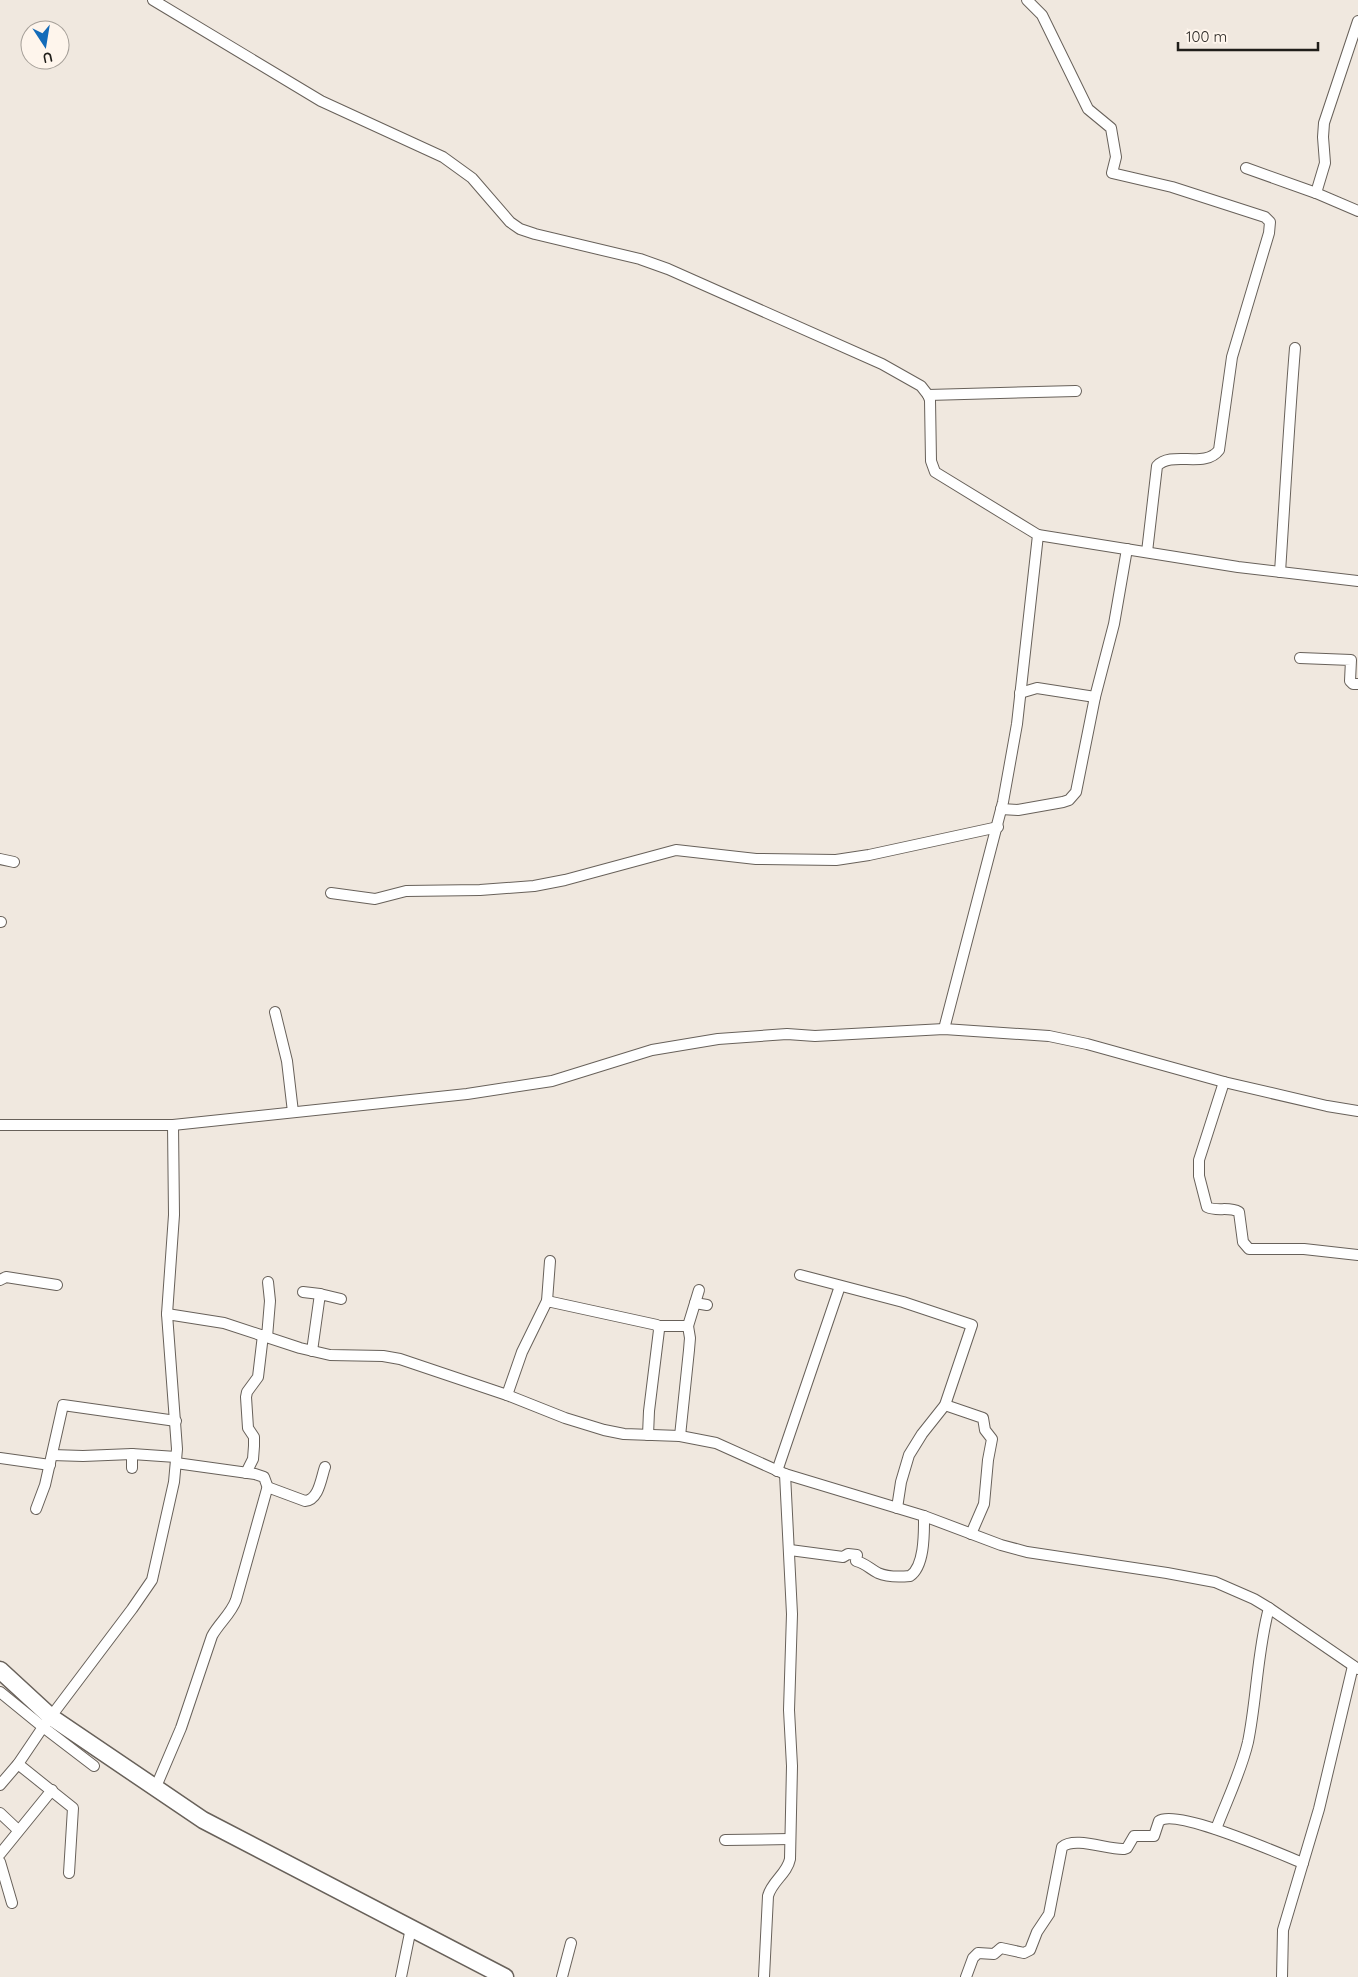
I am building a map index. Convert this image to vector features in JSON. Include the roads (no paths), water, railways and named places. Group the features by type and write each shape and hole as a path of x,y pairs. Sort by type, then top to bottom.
{"main road":[{"path":"0,1670 47,1722 202,1820 505,1977"}],"street":[{"path":"153,0 321,101 443,157 472,178 510,222 520,229 640,259 668,269 882,364 921,386 928,395 930,406 931,461 935,472 1038,535 1280,572 1358,581"},
{"path":"1027,0 1042,15 1088,109 1111,128 1116,157 1112,173 1172,187 1265,218 1270,222 1269,233 1232,357 1219,450 1207,458 1166,461 1159,464 1146,552"},
{"path":"1316,193 1325,163 1324,123 1356,34 1358,22"},
{"path":"1246,168 1316,193 1358,211"},
{"path":"1280,572 1295,348"},
{"path":"928,395 1076,391"},
{"path":"944,1029 1002,809 1016,732 1038,535"},
{"path":"1002,809 1018,810 1044,807 1063,802 1076,792 1095,697 1114,624 1127,549"},
{"path":"1300,658 1351,660 1350,681 1353,684 1358,684"},
{"path":"1020,693 1037,688 1095,697"},
{"path":"331,893 377,899 406,891 480,890 534,886 565,880 676,850 756,859 836,860 877,854 998,827"},
{"path":"0,858 14,862"},
{"path":"276,1012 287,1061 293,1112"},
{"path":"0,1125 173,1125 447,1096 552,1081 656,1049 718,1039 787,1034 814,1036 944,1029 1050,1036 1087,1044 1224,1082 1358,1111"},
{"path":"1224,1082 1199,1160 1199,1176 1207,1207 1212,1209 1234,1209 1239,1212 1243,1242 1249,1249 1304,1248 1358,1256"},
{"path":"0,1785 18,1764 152,1580 170,1499 176,1460 176,1421 167,1314 174,1215 173,1125"},
{"path":"507,1394 522,1352 547,1301 550,1261"},
{"path":"800,1274 902,1302 972,1325 945,1404 909,1455 901,1482 897,1508"},
{"path":"0,1280 5,1277 57,1285"},
{"path":"246,1473 253,1459 254,1437 248,1428 246,1397 247,1392 258,1377 269,1324 268,1282"},
{"path":"764,1977 768,1896 776,1880 789,1864 790,1839 792,1766 789,1710 792,1614 790,1550 781,1472 840,1286"},
{"path":"680,1436 690,1350 688,1326 699,1290"},
{"path":"303,1292 342,1299"},
{"path":"312,1351 320,1294"},
{"path":"547,1301 659,1326 688,1326"},
{"path":"695,1303 708,1305"},
{"path":"167,1314 224,1323 330,1355 383,1356 400,1359 507,1394 565,1418 604,1430 617,1433 680,1436 716,1443 781,1472 924,1516 1001,1545 1027,1552 1215,1582 1254,1599 1355,1668 1319,1809 1283,1930 1282,1977"},
{"path":"648,1434 659,1326"},
{"path":"945,1404 983,1418 984,1430 992,1439 984,1504 971,1534"},
{"path":"36,1509 51,1460 62,1407 65,1405 176,1421"},
{"path":"132,1454 132,1468"},
{"path":"0,1458 51,1460 132,1454 263,1476 268,1488 234,1606 217,1626 212,1636 181,1728 155,1789"},
{"path":"268,1488 305,1501 310,1500 315,1496 325,1467"},
{"path":"790,1550 843,1557 848,1554 856,1555 856,1561 867,1565 881,1574 902,1577 910,1576 918,1568 922,1553 924,1516"},
{"path":"1216,1829 1247,1744 1254,1709 1268,1608"},
{"path":"0,1692 47,1722 94,1766"},
{"path":"18,1764 73,1808 69,1873"},
{"path":"0,1854 3,1845 52,1790"},
{"path":"0,1813 18,1830"},
{"path":"966,1977 973,1958 978,1953 994,1954 1001,1948 1024,1953 1030,1950 1037,1932 1049,1914 1062,1847 1066,1843 1076,1842 1124,1850 1134,1836 1151,1837 1156,1835 1159,1821 1165,1818 1216,1829 1303,1863"},
{"path":"725,1840 790,1839"},
{"path":"0,1862 3,1882 12,1903"},
{"path":"401,1977 411,1928"},
{"path":"562,1977 571,1944"}]}
